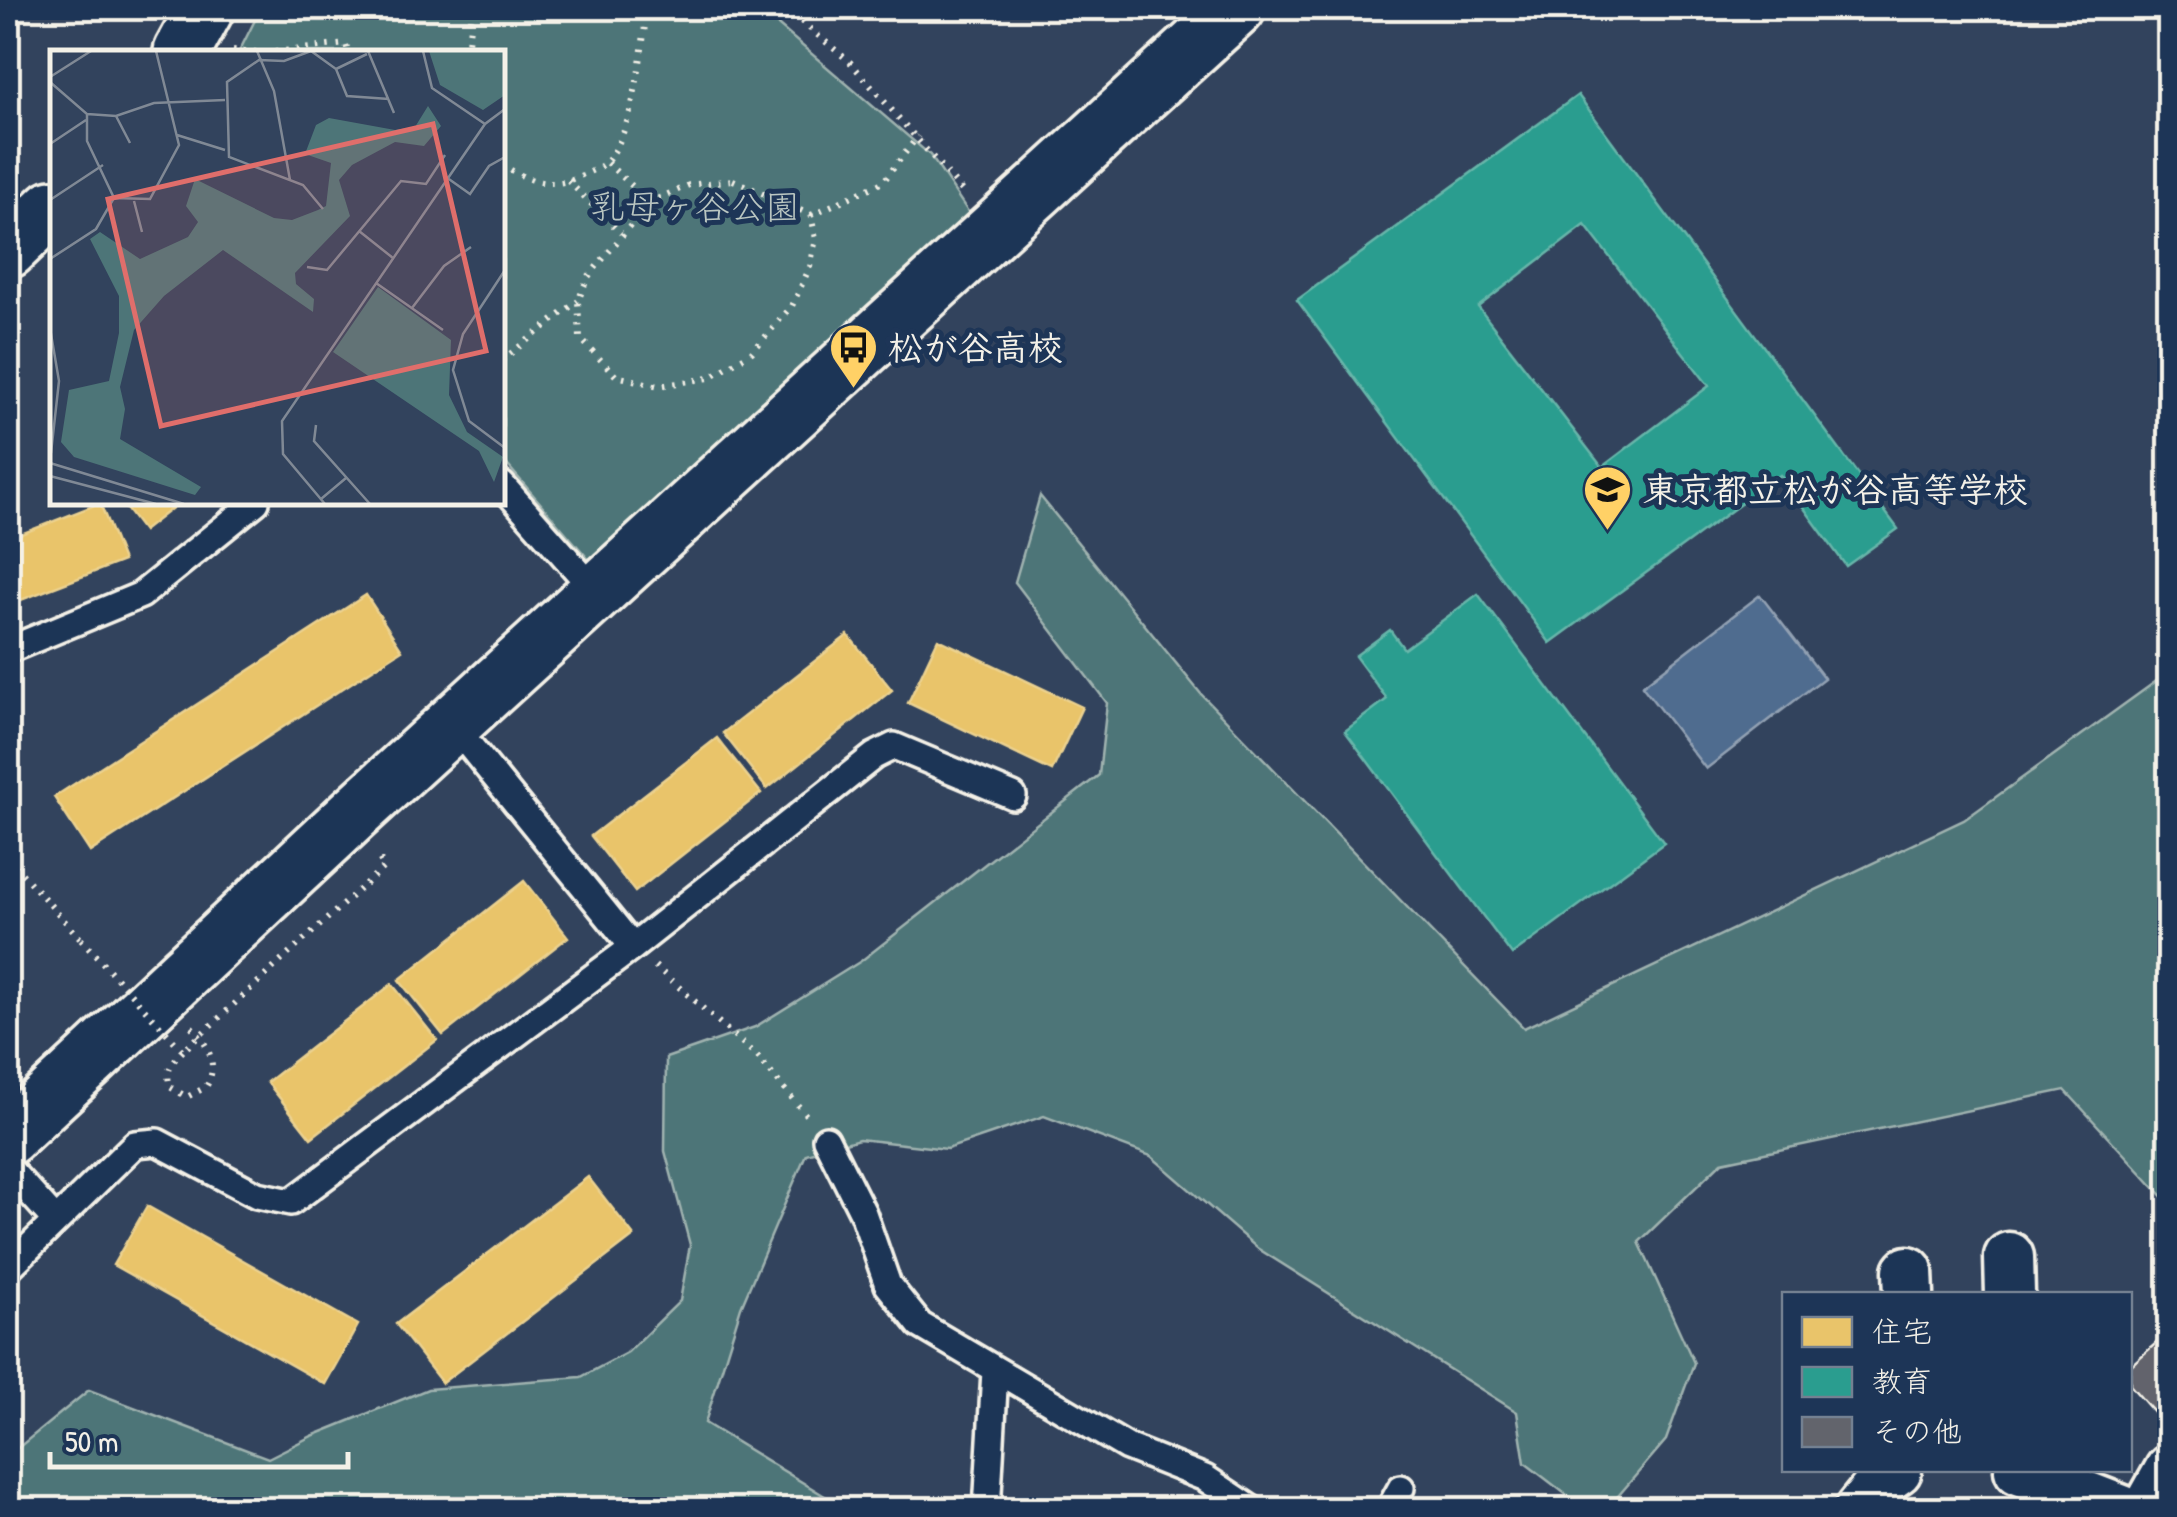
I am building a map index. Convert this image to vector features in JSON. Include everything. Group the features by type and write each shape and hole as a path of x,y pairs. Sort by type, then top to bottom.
{"street":[{"path":"8,1137 452,725 1237,8"},
{"path":"8,250 50,210"},
{"path":"2146,1510 2170,1469"},
{"path":"1860,1510 1894,1472"},
{"path":"2024,1472 2122,1510"}],"lane":[{"path":"505,488 597,592"},
{"path":"8,650 140,596 252,505"},
{"path":"452,725 633,946"},
{"path":"8,1268 136,1144 157,1142 258,1194 292,1202 633,946 874,756 894,746 1013,796"},
{"path":"826,1139 864,1213 888,1286 920,1325 1127,1448 1205,1478 1253,1510"},
{"path":"8,1168 56,1220"},
{"path":"987,1510 995,1371"}],"path":[{"path":"468,50 472,8"},
{"path":"505,166 521,178 551,183 568,181 607,163 623,133 647,8"},
{"path":"784,8 850,62 966,196"},
{"path":"205,36 250,50"},
{"path":"293,50 346,44 348,50"},
{"path":"811,214 816,240 810,267 792,306 752,352 709,378 659,386 616,376 580,338 578,301 588,276 650,202 689,185 734,180 811,214 882,182 918,136"},
{"path":"607,163 650,202"},
{"path":"568,181 621,233"},
{"path":"505,358 578,301"},
{"path":"204,1040 212,1059 211,1079 197,1094 178,1094 168,1077 171,1063 384,867 372,846"},
{"path":"8,858 184,1051"},
{"path":"633,946 757,1056 826,1139"}],"green space":[{"name":"乳母ヶ谷公園","path":"261,8 758,8 930,155 971,216 592,563 505,462 505,50 240,50"},
{"path":"1040,496 1201,694 1524,1028 1964,820 2169,672 2169,1203 2065,1090 1722,1162 1639,1242 1694,1363 1666,1440 1607,1509 1585,1509 1525,1463 1517,1412 1257,1248 1151,1156 1044,1116 947,1149 859,1139 806,1154 741,1307 705,1423 846,1509 8,1510 8,1456 89,1390 268,1458 428,1389 581,1377 628,1352 680,1301 690,1245 665,1151 666,1058 755,1027 861,961 1099,775 1107,703 1015,582"}],"water":[{"path":"1760,595 1824,678 1706,769 1642,686"}],"building: 住宅":[{"path":"101,505 123,561 8,605 8,539"},
{"path":"123,505 176,505 143,531"},
{"path":"366,595 402,650 90,852 54,797"},
{"path":"848,635 892,690 767,789 723,733"},
{"path":"938,639 1082,707 1052,771 908,703"},
{"path":"717,738 761,793 635,892 591,836"},
{"path":"524,881 568,937 443,1035 399,980"},
{"path":"392,984 437,1040 311,1138 267,1082"},
{"path":"588,1177 634,1236 442,1383 396,1324"},
{"path":"147,1206 358,1325 325,1384 113,1265"}],"building: 教育":[{"path":"1578,95 1898,529 1846,566 1780,475 1550,643 1297,300","holes":["1585,225 1709,386 1602,467 1478,307"]},
{"path":"1478,594 1664,843 1512,955 1345,731 1387,699 1355,656 1390,630 1404,649"}],"building: その他":[{"path":"2170,1331 2170,1419 2164,1424 2132,1387 2132,1364"}],"place":[{"name":"松が谷高校","path":"853,390"},
{"name":"東京都立松が谷高等学校","path":"1608,532"}]}
